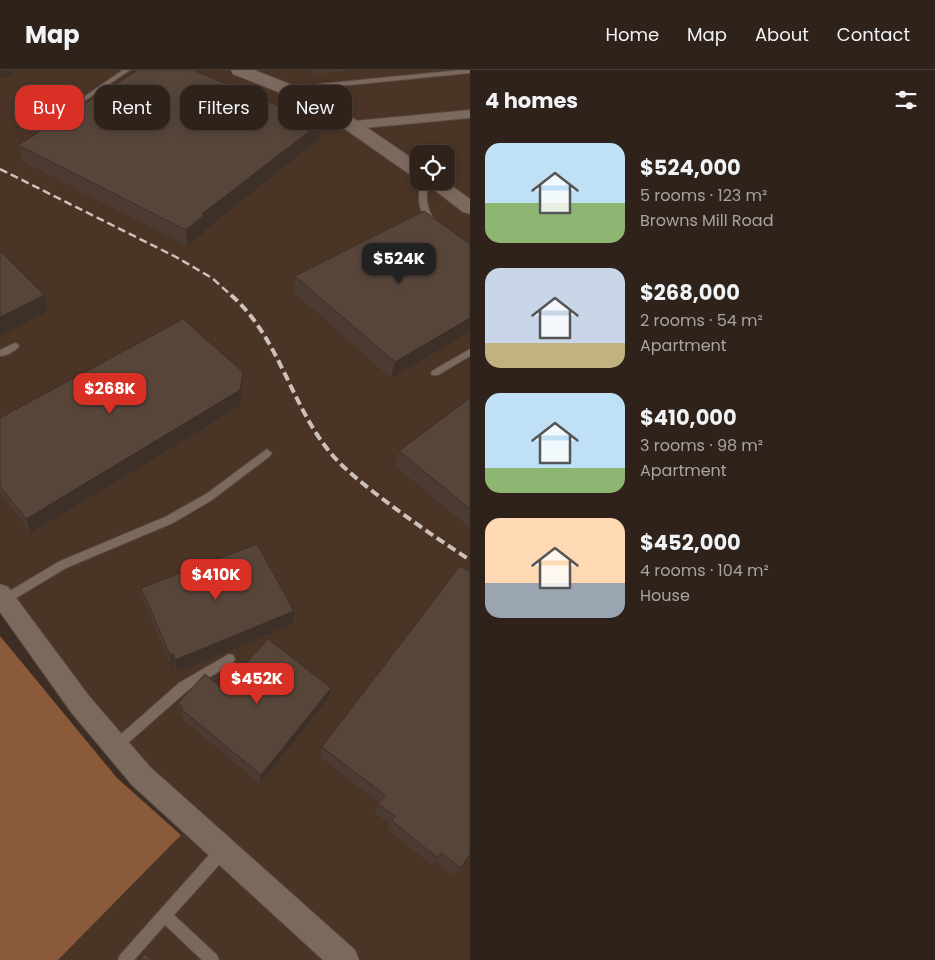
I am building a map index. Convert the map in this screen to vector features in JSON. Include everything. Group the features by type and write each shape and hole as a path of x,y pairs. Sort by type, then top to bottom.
{"street":[{"path":"239,70 278,86"},
{"path":"354,125 470,114"},
{"path":"354,125 410,165"},
{"path":"445,190 470,208"},
{"path":"2,597 80,704 141,776 345,960"}],"lane":[{"path":"84,99 127,70"},
{"path":"329,85 470,71"},
{"path":"423,190 421,197 424,209 431,221 439,226"},
{"path":"2,353 15,346"},
{"path":"435,373 470,352"},
{"path":"2,597 62,565 169,520 209,497 268,453"},
{"path":"116,746 183,687 229,659"},
{"path":"125,960 223,851"},
{"path":"165,916 212,960"}],"shaded area":[{"path":"0,70 470,70 470,960 58,960 191,825 0,580"},
{"path":"0,636 117,778 181,835 58,960 0,960"}],"building":[{"path":"138,70 193,70 229,85 180,85 180,130 268,130 268,101 278,105 278,130 311,130 202,214 204,215 186,230 18,145 42,130 84,130 84,104 94,98 94,130 170,130 170,85 114,85"},
{"path":"424,211 470,244 470,318 395,362 295,276"},
{"path":"0,251 44,295 0,317"},
{"path":"183,319 243,372 240,390 26,519 0,486 0,418"},
{"path":"470,398 470,509 399,451"},
{"path":"257,544 294,611 175,660 173,654 170,655 141,588"},
{"path":"460,566 470,572 470,854 461,868 441,853 438,858 392,821 395,816 378,804 385,795 322,747"},
{"path":"268,639 331,688 261,775 181,709 183,707 178,703 205,674 223,689"},
{"path":"145,954 151,960 140,960"}],"railway":[{"path":"0,169 176,257 212,278 232,296"},
{"path":"232,296 261,330 304,412 329,451 354,476 383,499 470,560"}]}
